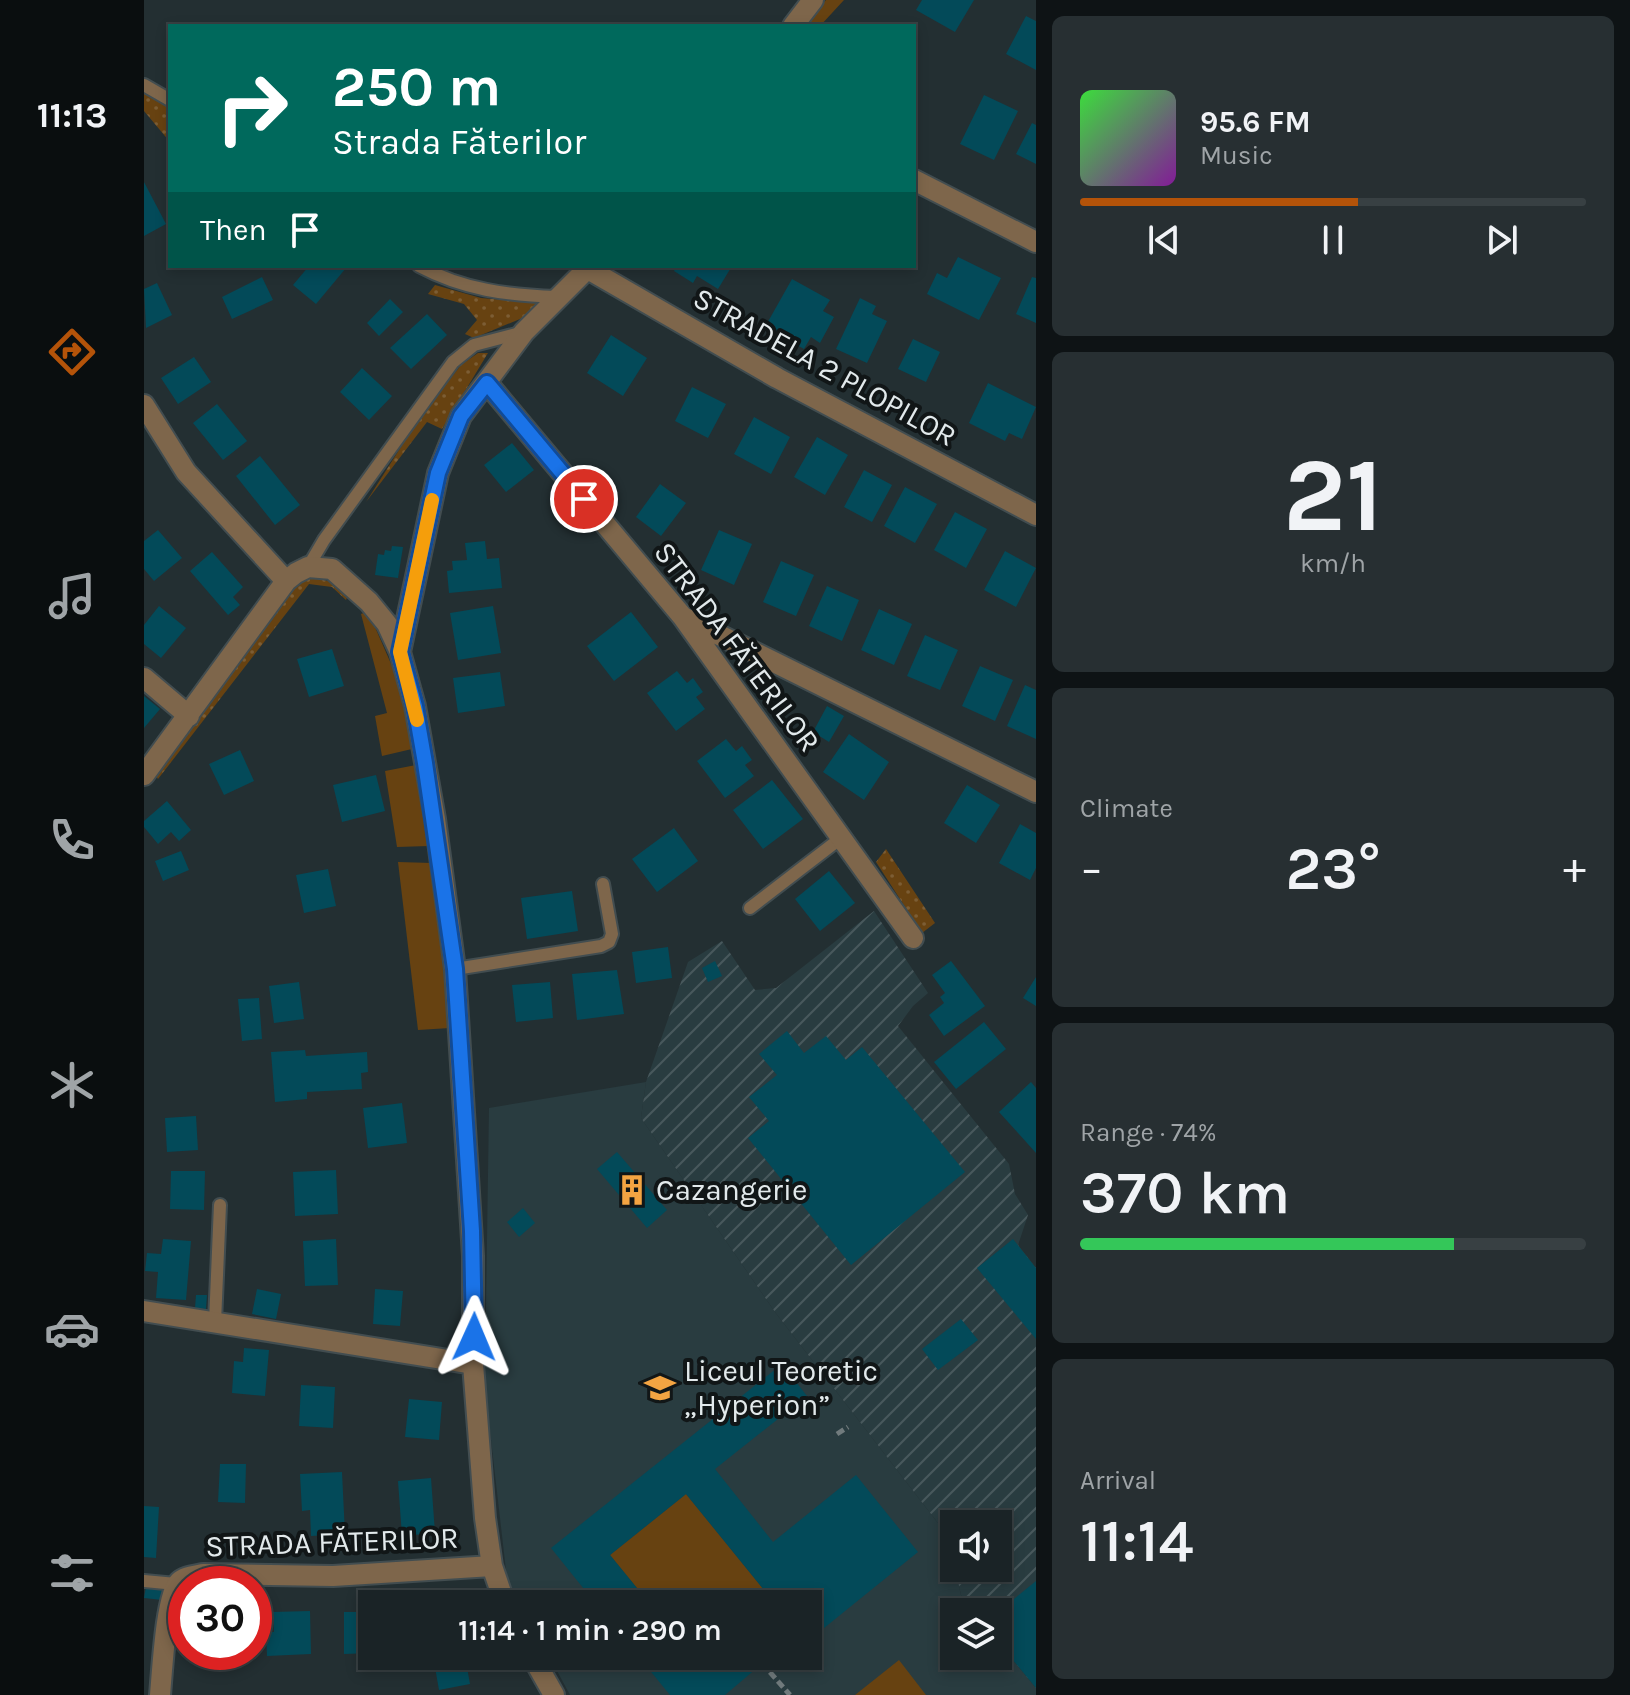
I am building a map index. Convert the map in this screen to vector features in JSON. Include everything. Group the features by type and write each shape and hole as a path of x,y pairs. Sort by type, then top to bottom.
{"street":[{"path":"795,24 813,0"},
{"path":"916,181 1036,242"},
{"path":"487,383 524,332 589,268"},
{"name":"STRADELA 2 PLOPILOR","path":"589,268 777,378 1036,515"},
{"name":"STRADA FĂTERILOR","path":"400,652 442,461 461,416 487,383 682,616 913,938"},
{"path":"144,405 186,472 297,574 144,775"},
{"name":"STRADA FĂTERILOR","path":"297,574 332,569 369,602 387,624 400,652 415,706 455,969 473,1241 473,1364 485,1518 492,1566 500,1590"},
{"path":"682,616 1036,792"},
{"path":"144,678 189,716"},
{"path":"144,1311 473,1364"},
{"name":"STRADA FĂTERILOR","path":"272,1575 333,1576 492,1566"},
{"name":"STRADA FĂTERILOR","path":"160,1695 168,1624"},
{"path":"540,1670 554,1695"}],"lane":[{"path":"144,85 168,99"},
{"path":"424,268 469,288 506,295 557,297"},
{"path":"297,574 453,362 474,345 524,332"},
{"path":"750,908 841,838"},
{"path":"455,969 601,946 609,942 612,934 603,884"},
{"path":"215,1322 220,1205"},
{"name":"STRADA FĂTERILOR","path":"144,1581 168,1583"}],"path":[{"path":"837,1434 848,1427"},
{"path":"768,1670 790,1695"}],"shaded area":[{"path":"826,0 844,0 822,24 805,24"},
{"path":"144,91 168,107 168,140 144,111"},
{"path":"435,285 481,298 540,303 532,314 474,338 465,334 477,320 464,304 428,294"},
{"path":"478,353 488,353 442,429 427,422 366,502 420,417 461,365"},
{"path":"311,577 350,590 346,600 332,587 309,584 158,779 155,774 299,582"},
{"path":"368,611 399,682 412,749 382,756 375,716 387,713 361,614"},
{"path":"416,765 429,846 397,847 385,771"},
{"path":"886,849 935,923 922,933 876,862"},
{"path":"398,862 432,863 450,1028 418,1030"},
{"path":"874,911 928,993 898,1026 1009,1164 1015,1194 1028,1215 1018,1245 1036,1268 1036,1688 1012,1659 1012,1598 963,1598 958,1582 1012,1582 1012,1510 940,1510 940,1526 775,1312 641,1118 646,1082 688,962 722,941 755,990 776,988"},
{"name":"Liceul Teoretic „Hyperion”","path":"646,1082 641,1118 775,1312 940,1526 940,1582 958,1582 963,1598 940,1598 940,1670 1012,1670 1012,1659 1036,1688 1036,1695 570,1695 557,1670 822,1670 822,1590 513,1590 507,1579 485,1372 489,1108"},
{"path":"686,1494 764,1590 639,1590 610,1555"},
{"path":"899,1660 926,1695 855,1695"}],"building":[{"path":"922,0 974,0 955,32 916,10"},
{"path":"1026,16 1036,21 1036,70 1006,54"},
{"path":"984,95 1018,111 994,160 960,144"},
{"path":"1032,123 1036,125 1036,164 1016,154"},
{"path":"144,182 166,224 144,236"},
{"path":"958,257 1001,278 979,320 927,294 937,273 947,278"},
{"path":"307,268 346,268 316,304 293,285"},
{"path":"676,268 731,268 718,289 697,276 693,283 674,271"},
{"path":"262,277 273,300 232,319 222,297"},
{"path":"1032,277 1036,278 1036,323 1016,314"},
{"path":"792,279 830,300 823,311 834,317 820,343 811,337 804,349 765,327"},
{"path":"157,283 172,315 146,328 144,289"},
{"path":"860,298 876,306 872,314 887,321 867,363 836,349"},
{"path":"390,299 403,312 379,336 367,323"},
{"path":"427,314 447,335 411,369 390,348"},
{"path":"611,335 647,358 623,396 587,373"},
{"path":"913,339 940,352 926,382 898,369"},
{"path":"194,357 211,382 178,404 161,378"},
{"path":"362,368 392,396 369,420 340,392"},
{"path":"988,383 1036,407 1022,439 1009,433 1005,441 969,423"},
{"path":"692,387 726,404 708,438 675,421"},
{"path":"217,404 247,441 223,460 193,423"},
{"path":"754,417 790,437 771,474 734,454"},
{"path":"817,437 848,455 825,495 794,477"},
{"path":"512,443 534,470 506,492 484,465"},
{"path":"260,456 300,505 275,525 236,476"},
{"path":"864,470 892,485 872,522 844,507"},
{"path":"660,484 686,503 661,536 636,517"},
{"path":"905,487 937,504 915,543 884,526"},
{"path":"955,512 987,529 966,568 934,550"},
{"path":"158,530 182,558 154,581 144,569 144,541"},
{"path":"719,530 752,544 734,585 701,570"},
{"path":"485,541 487,559 499,558 502,588 449,593 447,571 453,570 452,561 467,560 465,543"},
{"path":"392,546 403,547 398,578 375,575 378,554 391,551"},
{"path":"1005,551 1036,568 1016,607 984,590"},
{"path":"212,552 243,587 233,597 240,605 228,615 190,571"},
{"path":"781,561 814,575 796,616 763,602"},
{"path":"827,586 859,600 842,641 809,626"},
{"path":"159,606 186,628 161,658 144,644 144,625"},
{"path":"493,606 501,653 458,660 450,613"},
{"path":"879,609 912,624 894,665 861,650"},
{"path":"631,612 658,647 614,681 587,646"},
{"path":"925,635 958,650 940,690 907,676"},
{"path":"332,649 344,686 309,697 297,659"},
{"path":"980,666 1013,680 995,721 962,706"},
{"path":"677,671 687,683 693,678 703,692 696,697 705,709 676,731 647,693"},
{"path":"500,672 505,706 458,713 453,678"},
{"path":"1025,685 1036,690 1036,739 1007,726"},
{"path":"144,696 160,709 144,728"},
{"path":"827,706 844,716 829,742 813,732"},
{"path":"849,734 889,762 864,800 823,772"},
{"path":"726,739 736,751 742,746 752,760 745,765 754,776 725,798 697,761"},
{"path":"240,750 254,781 224,795 209,764"},
{"path":"376,775 385,811 342,822 333,785"},
{"path":"772,780 803,819 763,849 733,810"},
{"path":"967,785 1000,805 976,843 944,823"},
{"path":"167,801 191,830 179,841 171,832 158,844 144,827 144,821"},
{"path":"1020,824 1036,833 1036,868 1030,880 999,863"},
{"path":"674,828 698,861 657,892 632,859"},
{"path":"181,851 189,870 163,881 155,861"},
{"path":"328,869 336,906 304,913 296,875"},
{"path":"829,871 855,903 820,931 795,899"},
{"path":"572,891 578,931 527,939 521,898"},
{"path":"668,947 672,978 636,983 632,952"},
{"path":"715,961 722,976 708,982 702,968"},
{"path":"951,961 985,1006 944,1036 929,1015 944,1003 940,997 945,993 932,975"},
{"path":"617,970 624,1014 577,1020 572,974"},
{"path":"1036,977 1036,1006 1023,998"},
{"path":"299,982 304,1019 274,1023 269,986"},
{"path":"550,982 553,1018 516,1022 512,985"},
{"path":"259,998 262,1039 242,1041 238,999"},
{"path":"984,1022 1006,1049 956,1089 934,1062"},
{"path":"787,1031 804,1053 826,1036 846,1060 862,1047 965,1172 851,1265 748,1138 769,1121 749,1097 777,1075 759,1054"},
{"path":"305,1050 306,1056 367,1052 368,1072 361,1073 362,1089 307,1092 307,1099 275,1102 271,1052"},
{"path":"1031,1082 1036,1088 1036,1153 999,1112"},
{"path":"402,1103 407,1143 368,1148 363,1108"},
{"path":"196,1116 198,1150 167,1152 165,1118"},
{"name":"Cazangerie","path":"617,1152 667,1210 647,1228 597,1169"},
{"path":"336,1170 338,1214 295,1216 293,1172"},
{"path":"171,1171 205,1171 204,1210 170,1209"},
{"path":"523,1208 535,1223 519,1237 507,1222"},
{"path":"163,1239 191,1241 186,1300 156,1298 158,1272 145,1271 147,1253 161,1254"},
{"path":"336,1239 338,1285 305,1286 303,1241"},
{"path":"1013,1239 1036,1268 1036,1339 977,1268"},
{"path":"257,1289 281,1294 276,1319 252,1314"},
{"path":"375,1289 403,1291 400,1326 373,1324"},
{"path":"196,1295 207,1295 206,1309 195,1308"},
{"path":"961,1319 978,1340 938,1370 922,1349"},
{"path":"244,1348 269,1350 265,1396 232,1393 234,1361 243,1362"},
{"path":"782,1364 807,1396 715,1469 773,1542 856,1475 918,1552 822,1630 822,1590 764,1590 686,1494 610,1555 639,1590 585,1590 551,1548"},
{"path":"301,1385 335,1387 333,1428 299,1426"},
{"path":"409,1399 442,1402 439,1440 405,1437"},
{"path":"220,1464 246,1464 245,1503 218,1502"},
{"path":"342,1472 345,1534 311,1536 310,1510 302,1511 300,1474"},
{"path":"431,1478 435,1533 402,1536 398,1481"},
{"path":"144,1506 159,1507 156,1558 144,1557"},
{"path":"1036,1581 1036,1688 1012,1659 1012,1601"},
{"path":"146,1587 164,1589 162,1600 144,1598"},
{"path":"310,1611 311,1654 272,1656 273,1612"},
{"path":"344,1612 358,1612 358,1654 344,1654"},
{"path":"435,1670 468,1670 470,1684 439,1690"},
{"path":"649,1670 754,1670 725,1695 670,1695"}],"slow traffic":[{"path":"417,720 400,652 432,500"}],"place":[{"name":"Cazangerie","path":"632,1190"},
{"name":"Liceul Teoretic „Hyperion”","path":"660,1388"}],"route":[{"path":"474,1337 472,1231 455,969 435,819 415,706 400,652 438,473 461,416 487,383 584,499"}]}
